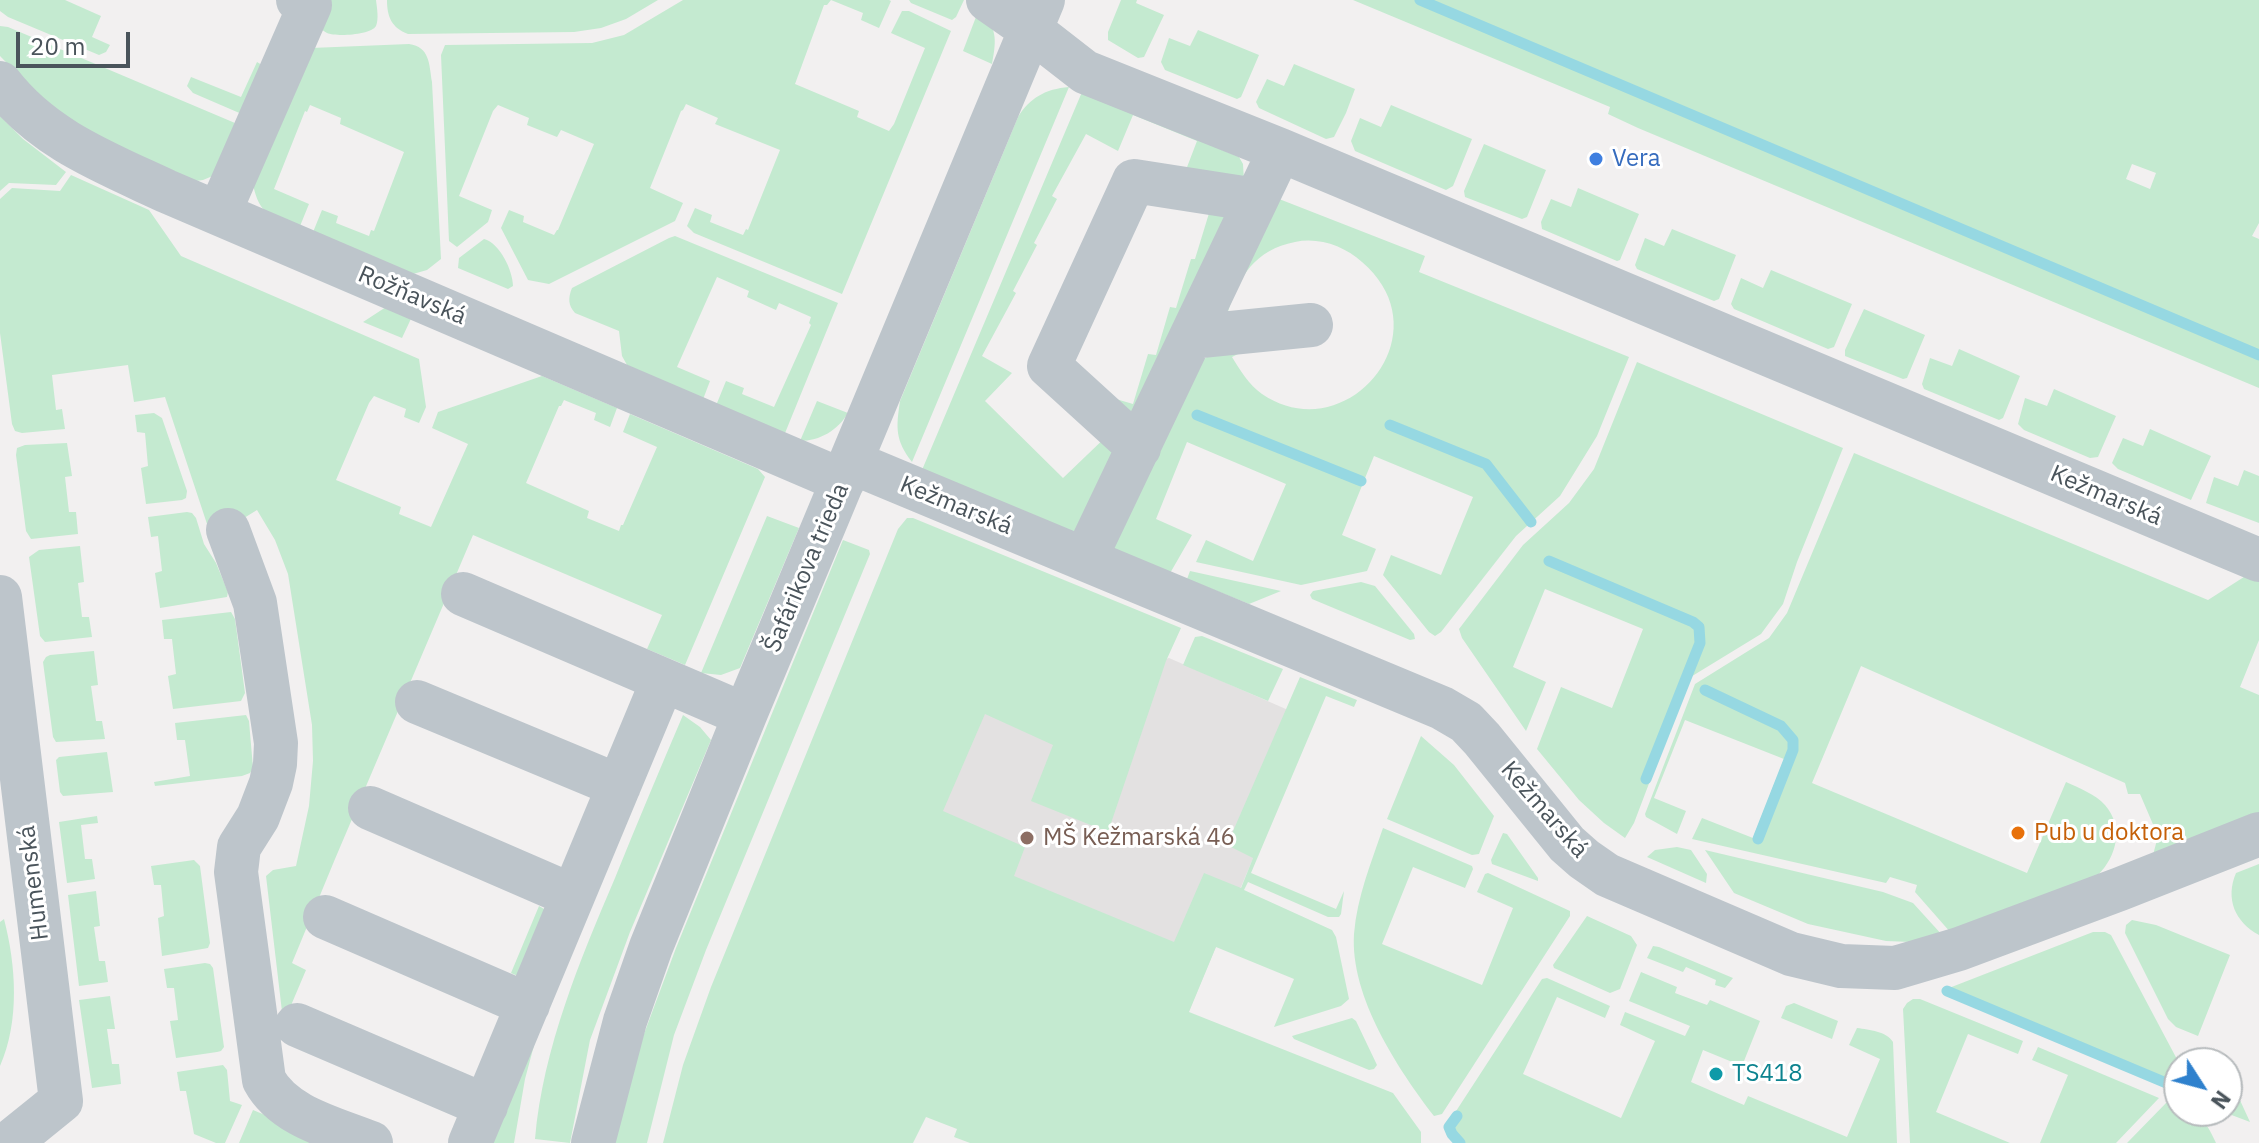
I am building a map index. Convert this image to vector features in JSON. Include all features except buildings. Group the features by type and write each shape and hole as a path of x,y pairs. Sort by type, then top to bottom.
{"street":[{"path":"219,213 310,5 298,0"},
{"path":"988,0 1037,15"},
{"name":"Kežmarská","path":"1037,15 1085,72 1280,150 2259,560"},
{"name":"Šafárikova trieda","path":"593,1143 625,1021 651,947 1037,15"},
{"name":"Rožňavská","path":"0,83 40,122 82,153 219,213 847,472"},
{"path":"1085,559 1280,150"},
{"path":"1139,448 1049,366 1134,181 1256,200"},
{"path":"1191,337 1311,325"},
{"name":"Kežmarská","path":"847,472 1085,559 1442,708 1466,722 1482,739 1567,844 1584,859 1607,875 1791,954 1841,966 1895,968 1959,949 2259,834"},
{"path":"228,530 255,603 276,743 271,783 258,817 239,847 236,872 264,1080 287,1107 371,1143"},
{"path":"463,594 745,715"},
{"name":"Humenská","path":"0,597 61,1101 9,1143"},
{"path":"297,1025 478,1124 663,680"},
{"path":"417,702 619,786"},
{"path":"370,808 573,896"},
{"path":"325,917 528,1005"}],"shaded area":[{"path":"1169,658 1311,720 1140,1128 821,762"}],"green space":[{"path":"0,0 65,0 101,16 92,37 110,45 106,52 99,55 8,17 0,11"},
{"path":"323,0 376,0 376,26 353,34 327,33 316,25"},
{"path":"387,0 658,0 626,19 601,28 574,32 408,34 398,29 392,21"},
{"path":"683,0 831,0 824,5 795,84 859,111 857,117 889,131 925,48 891,33 902,11 909,11 951,31 842,294 694,233 687,226 695,208 712,215 710,222 743,235 748,230 780,150 715,124 718,118 686,104 650,188 683,203 675,221 549,284 528,280 501,228 509,210 524,216 523,222 554,235 594,144 561,130 557,137 527,125 529,118 498,105 459,196 492,210 488,222 457,247 449,241 441,55 445,45 592,43 624,35"},
{"path":"831,0 891,1 879,28 861,20 863,13"},
{"path":"909,0 964,0 952,20"},
{"path":"1121,0 1137,0 1136,3 1164,15 1144,57 1138,58 1108,40 1108,32"},
{"path":"1353,0 2259,0 2259,223 2252,236 2259,239 2259,388 1638,128 1608,114 1610,107","holes":["2132,164 2156,173 2150,189 2126,179"]},
{"path":"979,9 994,34 992,64 963,51"},
{"path":"0,26 235,123 215,175 182,183 64,122 0,56"},
{"path":"1198,30 1259,55 1241,97 1237,99 1165,70 1161,62 1169,38 1190,46"},
{"path":"409,44 425,53 432,82 441,259 427,270 413,274 311,237 322,210 338,216 336,223 369,236 371,230 374,231 404,152 340,124 341,118 310,105 274,189 309,204 298,231 266,212 257,199 252,178 311,48"},
{"path":"257,62 262,65 244,115 193,93 187,86 191,77 241,97"},
{"path":"1294,64 1355,89 1334,137 1326,139 1259,108 1256,102 1267,79 1284,86"},
{"path":"1069,87 912,462 902,447 898,433 900,401 1018,117 1039,96"},
{"path":"1082,92 1239,157 1243,164 1244,181 1184,175 1197,141 1133,115 1118,151 1086,134 1052,196 1057,199 1013,291 1016,293 982,356 1012,373 985,401 1063,478 1111,432 1120,443 1074,532 922,470"},
{"path":"1391,105 1472,139 1453,186 1446,190 1355,151 1351,141 1360,118 1381,127"},
{"path":"0,116 23,139 66,172 56,185 9,183 0,191"},
{"path":"1484,144 1546,170 1527,217 1522,219 1465,197 1464,191"},
{"path":"71,175 149,210 181,256 419,359 426,407 419,423 404,417 406,409 374,396 336,480 401,507 399,514 431,527 468,444 432,428 438,412 542,376 617,408 610,427 594,420 596,413 564,400 526,483 589,511 587,518 619,531 657,447 623,432 630,414 758,469 765,477 685,665 647,649 662,615 473,535 292,963 306,970 292,1003 287,1032 266,876 273,870 296,866 309,806 313,761 312,725 288,574 275,540 257,510 236,523 209,530 165,397 134,402 128,365 52,375 56,410 62,409 65,429 22,433 15,431 12,424 0,333 0,199 12,188 60,191"},
{"path":"1578,188 1639,214 1620,260 1542,229 1541,222 1551,199 1571,207"},
{"path":"1274,197 1425,256 1419,272 1629,357 1597,436 1560,496 1516,536 1435,636 1383,575 1391,555 1441,575 1473,497 1374,456 1342,535 1376,549 1367,571 1301,585 1196,562 1206,540 1253,561 1286,484 1187,442 1156,519 1192,535 1169,575 1115,550 1110,542 1192,369 1209,356 1233,345 1262,342 1232,357 1253,386 1262,394 1294,408 1325,408 1353,396 1375,376 1389,350 1394,321 1385,291 1355,256 1322,242 1295,242 1259,258 1243,276 1228,312 1260,319 1242,323 1225,318 1223,304"},
{"path":"1210,210 1227,213 1129,423 1099,394 1133,404 1148,354 1156,355 1170,307 1176,308"},
{"path":"1672,229 1736,255 1719,299 1714,301 1637,269 1635,265 1645,238 1664,246"},
{"path":"675,236 838,303 783,438 715,408 726,381 744,388 742,394 774,407 811,325 811,317 779,303 776,310 747,297 749,291 717,277 677,367 710,381 702,402 627,365 622,356 619,331 575,313 571,307 569,298 572,288"},
{"path":"484,239 495,246 508,266 513,286 508,289 458,268 459,258"},
{"path":"1771,270 1852,304 1834,347 1828,349 1734,309 1731,304 1741,278 1763,288"},
{"path":"386,307 416,308 402,338 363,322"},
{"path":"1864,309 1925,335 1907,378 1845,356"},
{"path":"1959,349 2020,376 2003,418 1999,420 1924,389 1922,384 1930,358 1952,366"},
{"path":"1637,362 1843,448 1783,604 1761,634 1689,678 1634,823 1625,838 1579,800 1537,749 1561,687 1612,708 1643,629 1545,589 1513,667 1546,682 1526,731 1462,638 1459,629 1523,545 1569,503 1594,469"},
{"path":"2054,389 2116,416 2098,457 2090,458 2024,430 2018,424 2025,398 2047,406"},
{"path":"817,401 848,413 828,433 800,441"},
{"path":"154,413 162,418 187,491 186,498 182,500 146,504 141,468 148,466 145,433 137,432 135,415"},
{"path":"2150,429 2211,456 2191,500 2118,469 2112,463 2123,438 2143,446"},
{"path":"67,443 72,476 65,477 69,512 76,512 78,534 31,539 26,531 17,448"},
{"path":"1854,453 2208,600 2247,575 2259,579 2259,640 2240,687 2259,695 2259,814 2153,855 2158,836 2140,794 2128,794 2125,783 1861,666 1812,783 2027,873 2066,782 2097,798 2111,814 2116,841 2105,867 2098,875 1951,933 1915,892 1917,885 1890,877 1886,883 1692,839 1702,818 1753,838 1784,759 1685,720 1654,798 1686,811 1677,834 1646,817 1695,684 1769,638 1787,613"},
{"path":"2244,470 2259,476 2259,523 2206,503 2214,477 2238,486"},
{"path":"187,512 196,518 204,544 228,592 227,597 160,608 155,573 162,571 158,536 151,537 148,517"},
{"path":"767,516 799,528 740,668 721,675 701,673"},
{"name":"MŠ Kežmarská 46","path":"907,518 1181,628 1166,661 1108,832 1031,801 1053,745 985,714 943,811 1025,847 1014,876 1174,942 1204,873 1241,888 1253,858 1227,845 1300,677 1357,700 1354,707 1326,696 1251,873 1336,909 1344,891 1341,914 1339,917 1328,917 1248,882 1244,890 1332,930 1349,999 1341,1006 1274,1027 1294,979 1216,947 1189,1012 1393,1093 1421,1132 1421,1143 970,1143 954,1137 957,1129 926,1117 913,1143 663,1143 683,1065 711,987 898,529"},
{"path":"843,540 869,550 870,554 706,950 674,1035 647,1143 612,1143 619,1101 676,948"},
{"path":"80,546 84,582 78,583 82,617 89,617 92,637 45,642 40,636 29,557 39,550"},
{"path":"1190,571 1281,591 1249,604 1187,579"},
{"path":"1361,582 1375,586 1415,639 1410,640 1312,599 1310,595 1313,591"},
{"path":"231,612 235,619 245,693 241,701 173,709 168,676 176,674 172,639 164,639 162,620"},
{"path":"1202,636 1283,669 1268,701 1183,665 1195,637"},
{"path":"94,651 98,685 91,686 96,721 102,721 105,739 56,742 43,662 50,655"},
{"path":"246,715 253,768 250,773 155,786 154,782 190,776 185,740 177,740 175,723"},
{"path":"683,715 711,740 630,932 590,1040 570,1143 535,1139 546,1071 565,1005"},
{"path":"1421,736 1454,765 1494,816 1479,854 1472,855 1387,819"},
{"path":"107,752 113,792 63,796 56,760 59,757"},
{"path":"97,816 98,823 81,825 85,859 92,859 95,879 67,883 59,822"},
{"path":"1383,828 1473,869 1465,888 1413,867 1382,944 1482,985 1513,908 1477,892 1485,874 1570,911 1570,916 1442,1114 1434,1116 1379,1031 1368,1007 1355,958 1354,934 1358,907"},
{"path":"1503,833 1507,834 1538,881 1492,864"},
{"path":"1677,847 1691,850 1707,874 1706,883 1647,857 1655,850"},
{"path":"1705,850 1883,892 1913,903 1943,936 1911,942 1886,941 1808,924 1734,893"},
{"path":"194,860 200,866 210,943 208,948 162,956 158,918 164,916 161,885 154,885 151,866"},
{"path":"2259,864 2259,935 2238,917 2232,892 2236,873"},
{"path":"96,891 100,926 94,927 99,961 105,961 108,982 79,986 68,895"},
{"path":"539,906 549,912 520,977 511,973"},
{"path":"1587,916 1631,936 1637,945 1620,989 1610,993 1553,965"},
{"path":"4,919 14,993 11,1031 0,1066 0,922"},
{"path":"2132,920 2156,925 2230,955 2198,1036 2176,1027 2168,1019 2125,933 2126,925"},
{"path":"2093,932 2105,932 2111,935 2170,1047 2163,1047 2163,1085 1946,994 1949,988"},
{"path":"1653,946 1733,978 1725,988 1715,985 1716,980 1686,967 1683,972 1647,958"},
{"path":"205,963 213,968 224,1047 217,1052 176,1058 170,1021 178,1020 174,988 167,988 164,969"},
{"path":"1641,972 1677,987 1675,993 1707,1005 1710,1000 1760,1021 1742,1066 1703,1050 1691,1082 1744,1105 1748,1096 1847,1137 1880,1059 1849,1045 1857,1028 1886,1035 1893,1042 1897,1143 1457,1143 1449,1134 1447,1125 1542,979 1547,978 1610,1006 1605,1018 1557,997 1523,1074 1621,1118 1655,1041 1620,1025 1625,1012 1685,1036 1690,1026 1629,1001"},
{"path":"110,996 115,1029 107,1029 112,1064 119,1064 121,1084 92,1088 79,1000"},
{"path":"1913,999 1920,999 2023,1041 2018,1054 1968,1034 1936,1112 2010,1143 1910,1143 1903,1009"},
{"path":"1794,1003 1838,1021 1832,1039 1781,1018 1786,1006"},
{"path":"1352,1018 1377,1065 1374,1069 1369,1070 1292,1036"},
{"path":"536,1038 514,1143 484,1143"},
{"path":"2038,1047 2159,1098 2116,1143 2040,1143 2068,1075 2032,1060"},
{"path":"223,1065 227,1070 230,1101 242,1105 225,1143 216,1143 194,1134 186,1091 180,1091 177,1072"},
{"path":"2163,1106 2163,1127 2208,1127 2216,1143 2127,1143"},
{"path":"2243,1107 2250,1122 2243,1119"},
{"path":"253,1110 332,1143 239,1143"}],"waterway":[{"path":"1420,0 2259,355"},
{"path":"1197,415 1361,481"},
{"path":"1390,425 1486,464 1531,522"},
{"path":"1549,561 1699,627 1700,643 1646,779"},
{"path":"1705,690 1781,726 1793,740 1793,750 1758,839"},
{"path":"1947,991 2163,1082"},
{"path":"1457,1116 1449,1127 1460,1143"}],"place":[{"name":"Vera","path":"1596,159"},
{"name":"Pub u doktora","path":"2018,833"},
{"name":"MŠ Kežmarská 46","path":"1027,838"},
{"name":"TS418","path":"1716,1074"}]}
